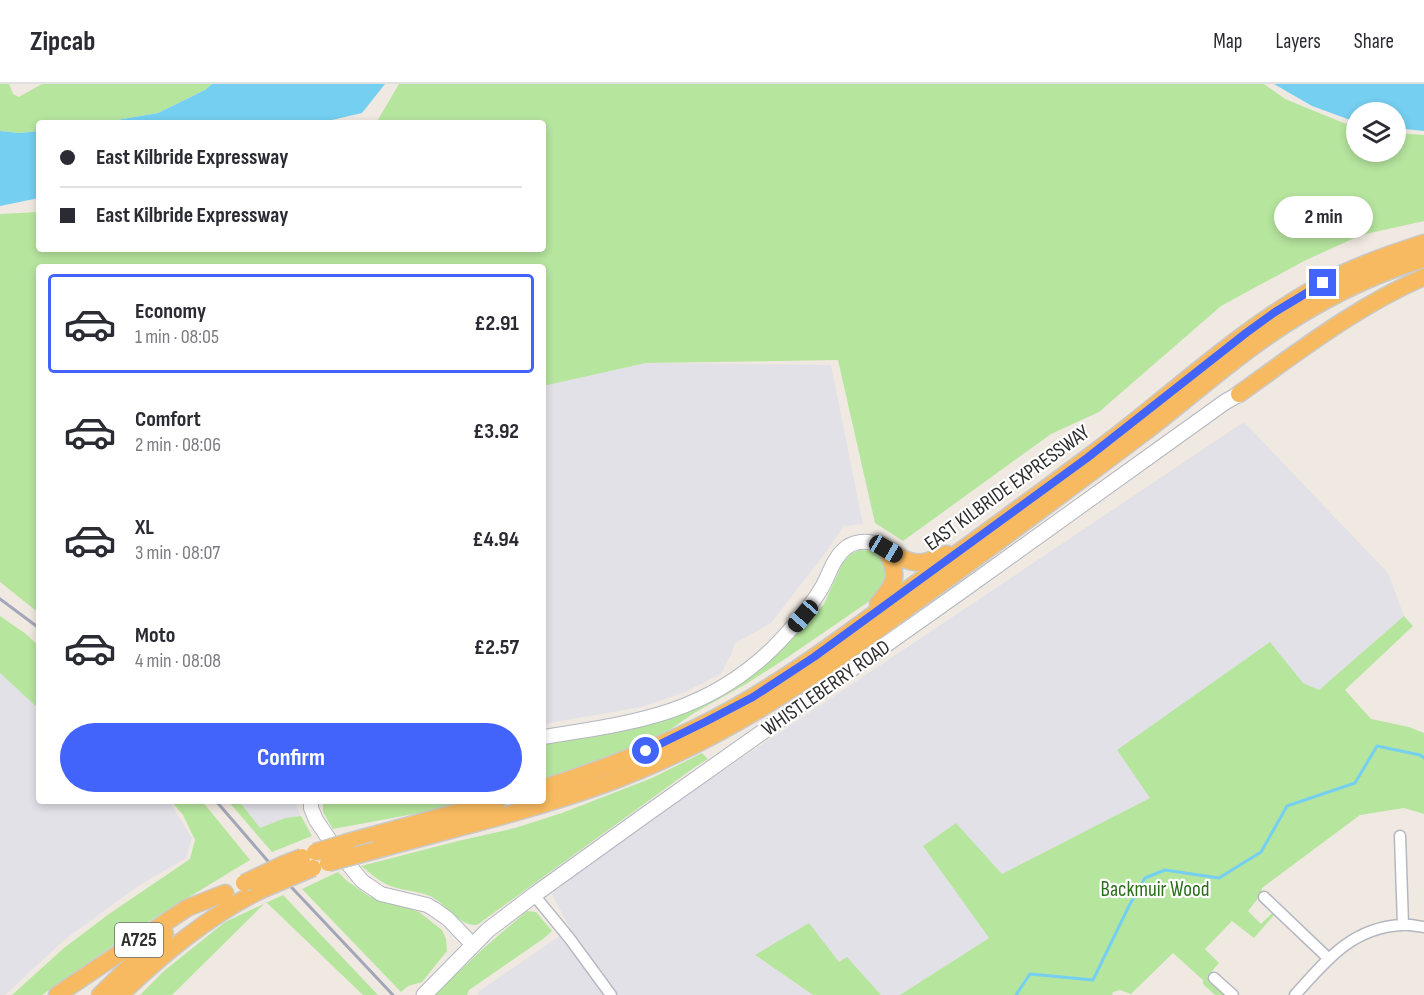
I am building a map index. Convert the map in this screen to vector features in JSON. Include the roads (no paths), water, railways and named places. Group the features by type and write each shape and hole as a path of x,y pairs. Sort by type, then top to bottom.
{"highway":[{"name":"EAST KILBRIDE EXPRESSWAY","path":"546,787 634,756 753,697 870,616 1105,444 1275,312 1348,271 1424,243"},
{"name":"EAST KILBRIDE EXPRESSWAY","path":"546,802 606,783 682,751 740,721 818,672 969,563 1144,433 1250,348 1280,327 1350,287 1387,271 1424,259"},
{"path":"1239,394 1352,315 1424,277"},
{"path":"884,547 904,559 915,562 928,561 958,552"},
{"path":"870,616 890,589 894,579 894,567 884,547"},
{"name":"EAST KILBRIDE EXPRESSWAY","path":"315,860 348,842 487,804"},
{"name":"EAST KILBRIDE EXPRESSWAY","path":"100,995 158,940 193,914 225,893 284,864 376,850 541,804"},
{"name":"A725","path":"120,995 163,955 215,916 315,860"},
{"name":"A725","path":"57,995 187,908 225,893"}],"main road":[{"name":"WHISTLEBERRY ROAD","path":"424,995 498,922 534,895 1239,394"}],"street":[{"path":"546,737 650,718 677,709 720,688 764,657 793,627 818,594 836,559 844,549 860,542 870,542 884,547"},
{"path":"311,804 316,820 362,881 381,894 434,909 448,919 473,945"},
{"path":"1400,836 1403,925"},
{"path":"534,895 611,995"},
{"path":"1264,897 1328,958"},
{"path":"1295,995 1341,946 1368,932 1386,927 1403,925 1424,927"},
{"path":"1214,978 1233,995"}],"water":[{"path":"212,84 385,84 362,113 332,120 117,120 158,113 205,90"},
{"path":"1274,84 1424,84 1424,131 1406,129 1406,102 1346,102 1346,118 1312,106"},
{"path":"0,131 19,133 36,131 36,199 0,206"}],"waterway":[{"path":"1016,995 1030,974 1093,980 1145,878 1165,870 1219,878 1261,852 1287,806 1355,783 1377,746 1420,755 1424,758"}],"railway":[{"path":"0,599 36,626"},
{"path":"219,804 279,874 393,995"}],"park label":[{"name":"Backmuir Wood","path":"1155,889"}]}
